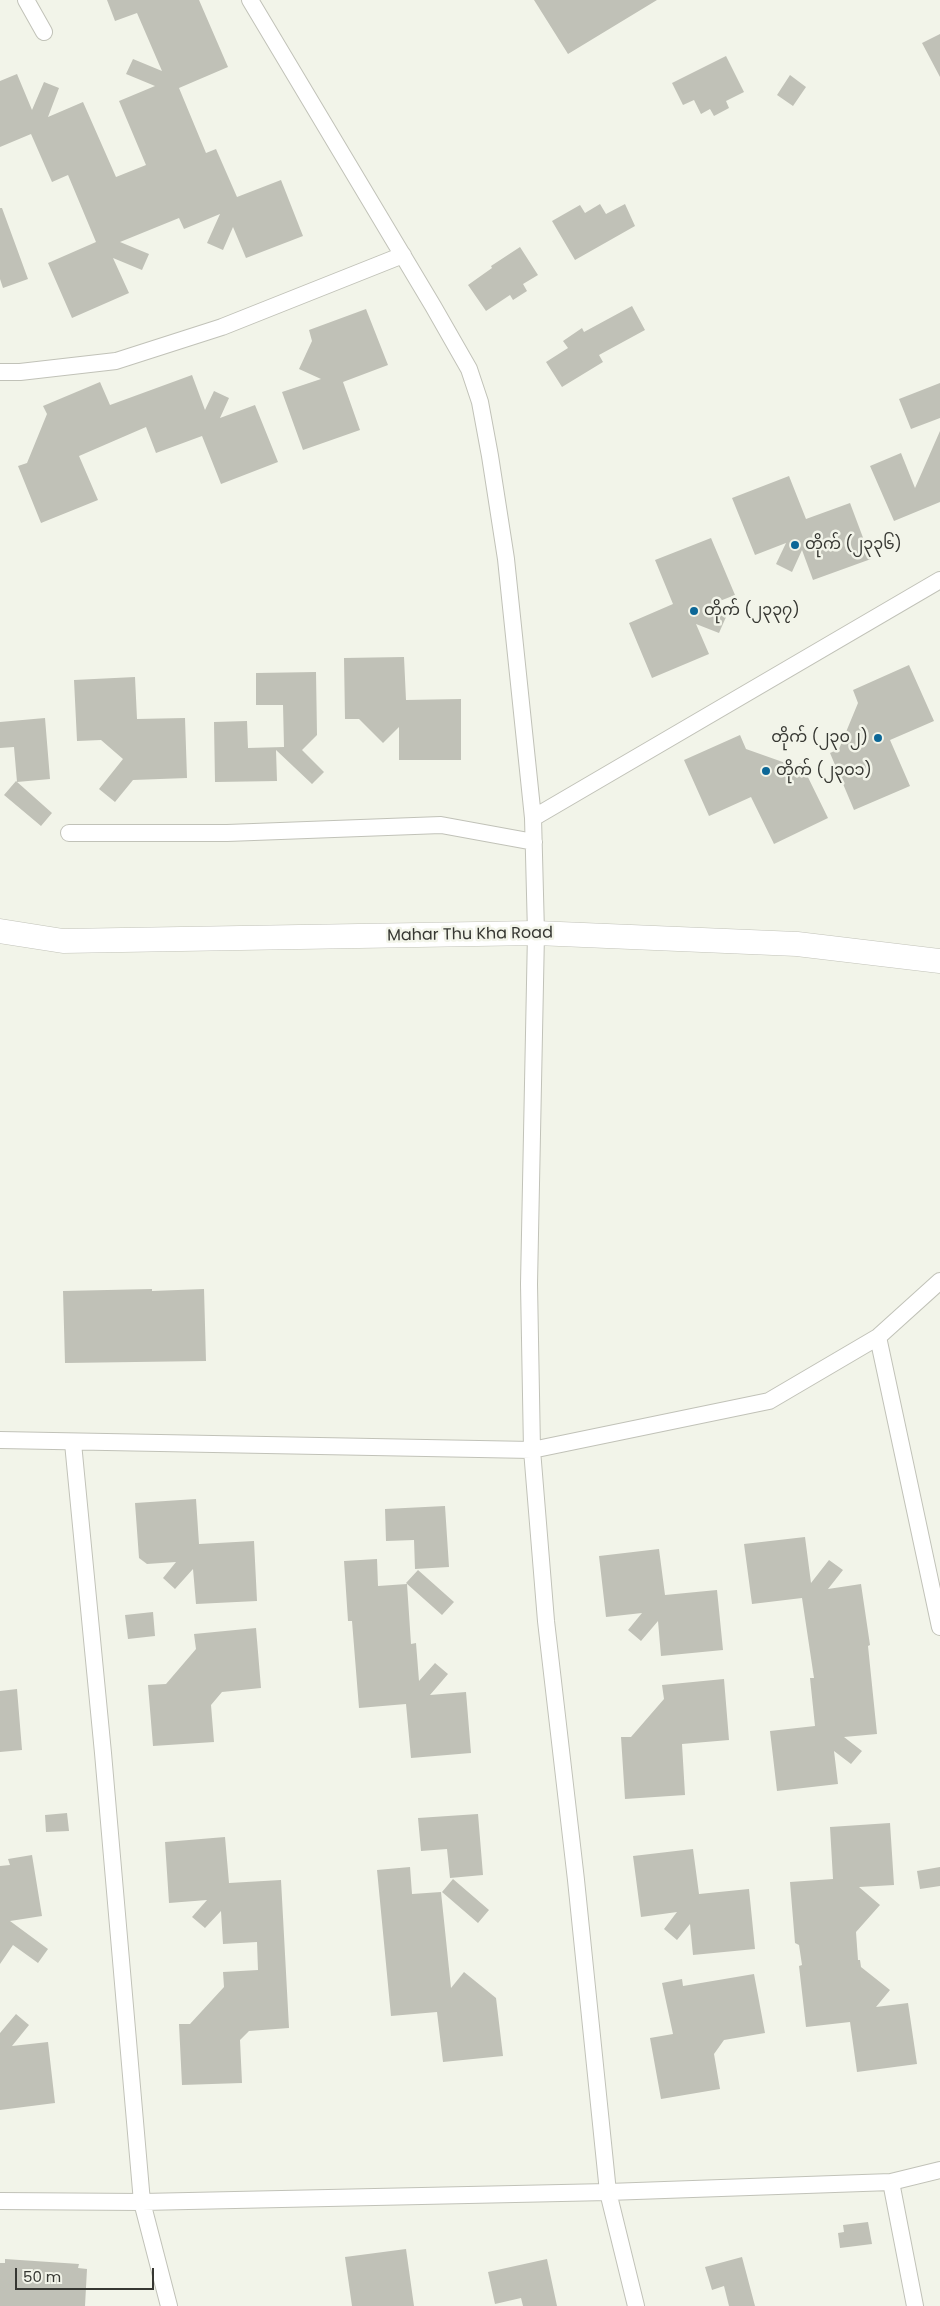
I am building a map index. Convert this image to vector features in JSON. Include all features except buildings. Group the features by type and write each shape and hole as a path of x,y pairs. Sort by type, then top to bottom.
{"main road":[{"name":"Mahar Thu Kha Road","path":"0,932 63,941 536,933 797,944 940,961"}],"street":[{"path":"26,0 44,32"},
{"path":"250,0 469,369 480,402 490,456 506,559 533,818 536,933 529,1284 532,1450 546,1621 576,1880 608,2192 636,2306"},
{"path":"0,372 20,372 116,361 222,328 403,255"},
{"path":"533,818 940,580"},
{"path":"69,833 227,833 441,825 534,842"},
{"path":"0,1440 73,1443 532,1450 769,1401 878,1337 940,1281"},
{"path":"878,1337 940,1627"},
{"path":"73,1443 102,1744 142,2202 169,2306"},
{"path":"0,2201 142,2202 608,2192 891,2182 940,2170"},
{"path":"891,2182 915,2306"}],"place":[{"name":"တိုက် (၂၃၃၆)","path":"795,545"},
{"name":"တိုက် (၂၃၃၇)","path":"694,611"},
{"name":"တိုက် (၂၃၀၂)","path":"878,738"},
{"name":"တိုက် (၂၃၀၁)","path":"766,771"}]}
